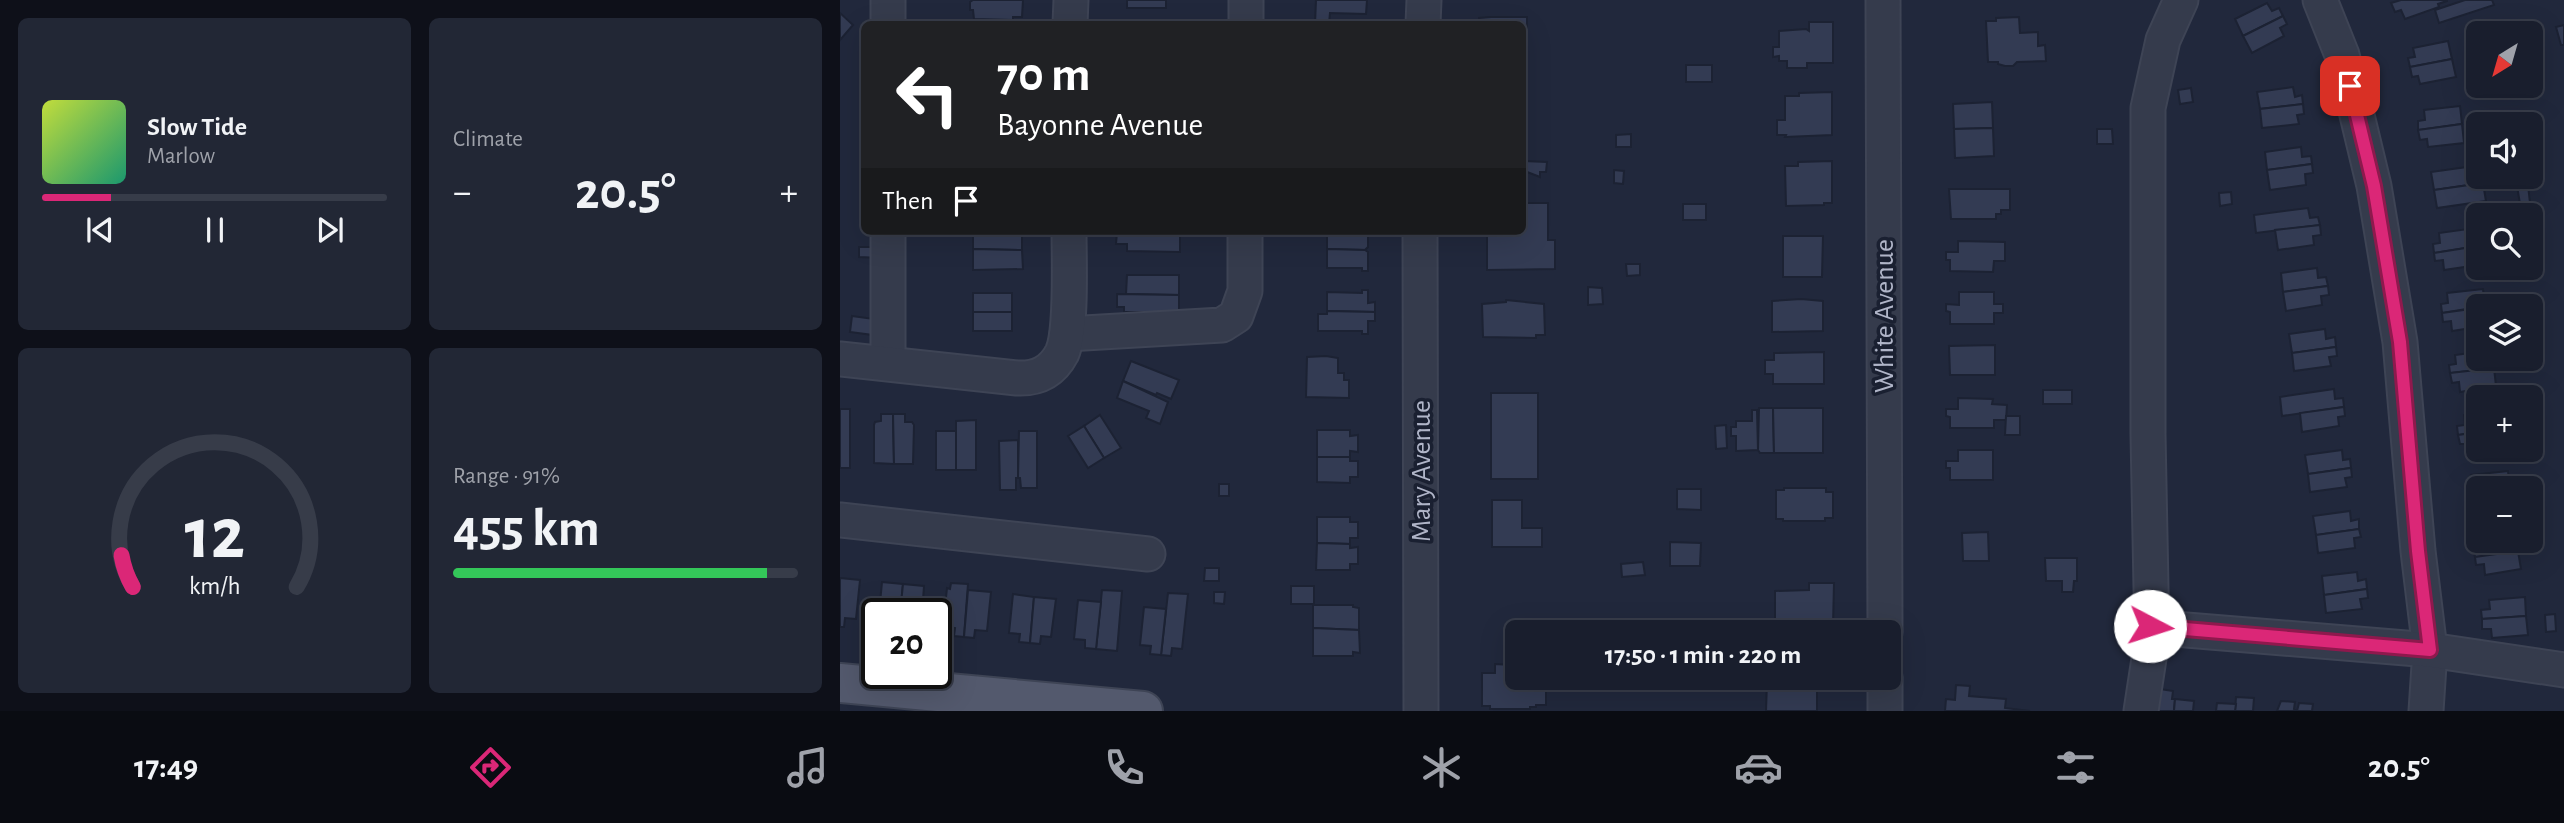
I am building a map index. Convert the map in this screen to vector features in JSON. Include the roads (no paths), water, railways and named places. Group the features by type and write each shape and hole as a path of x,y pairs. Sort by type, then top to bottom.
{"main road":[{"path":"840,682 1143,711"}],"street":[{"path":"888,0 888,21"},
{"path":"1070,21 1071,0"},
{"path":"1246,0 1246,21"},
{"path":"1423,21 1424,0"},
{"name":"White Avenue","path":"1884,0 1885,620"},
{"path":"2141,711 2152,639 2148,108 2163,40 2181,0"},
{"path":"2320,0 2342,55 2374,186 2400,342 2418,551 2430,650 2426,711"},
{"path":"888,235 888,363"},
{"path":"840,359 1032,379 1044,374 1061,348 1069,235"},
{"path":"1061,348 1222,325 1236,316 1245,291 1245,235"},
{"name":"Mary Avenue","path":"1420,235 1421,711"},
{"path":"840,520 1148,554"},
{"path":"2150,626 2430,650 2564,670"},
{"path":"1885,690 1885,711"}]}
